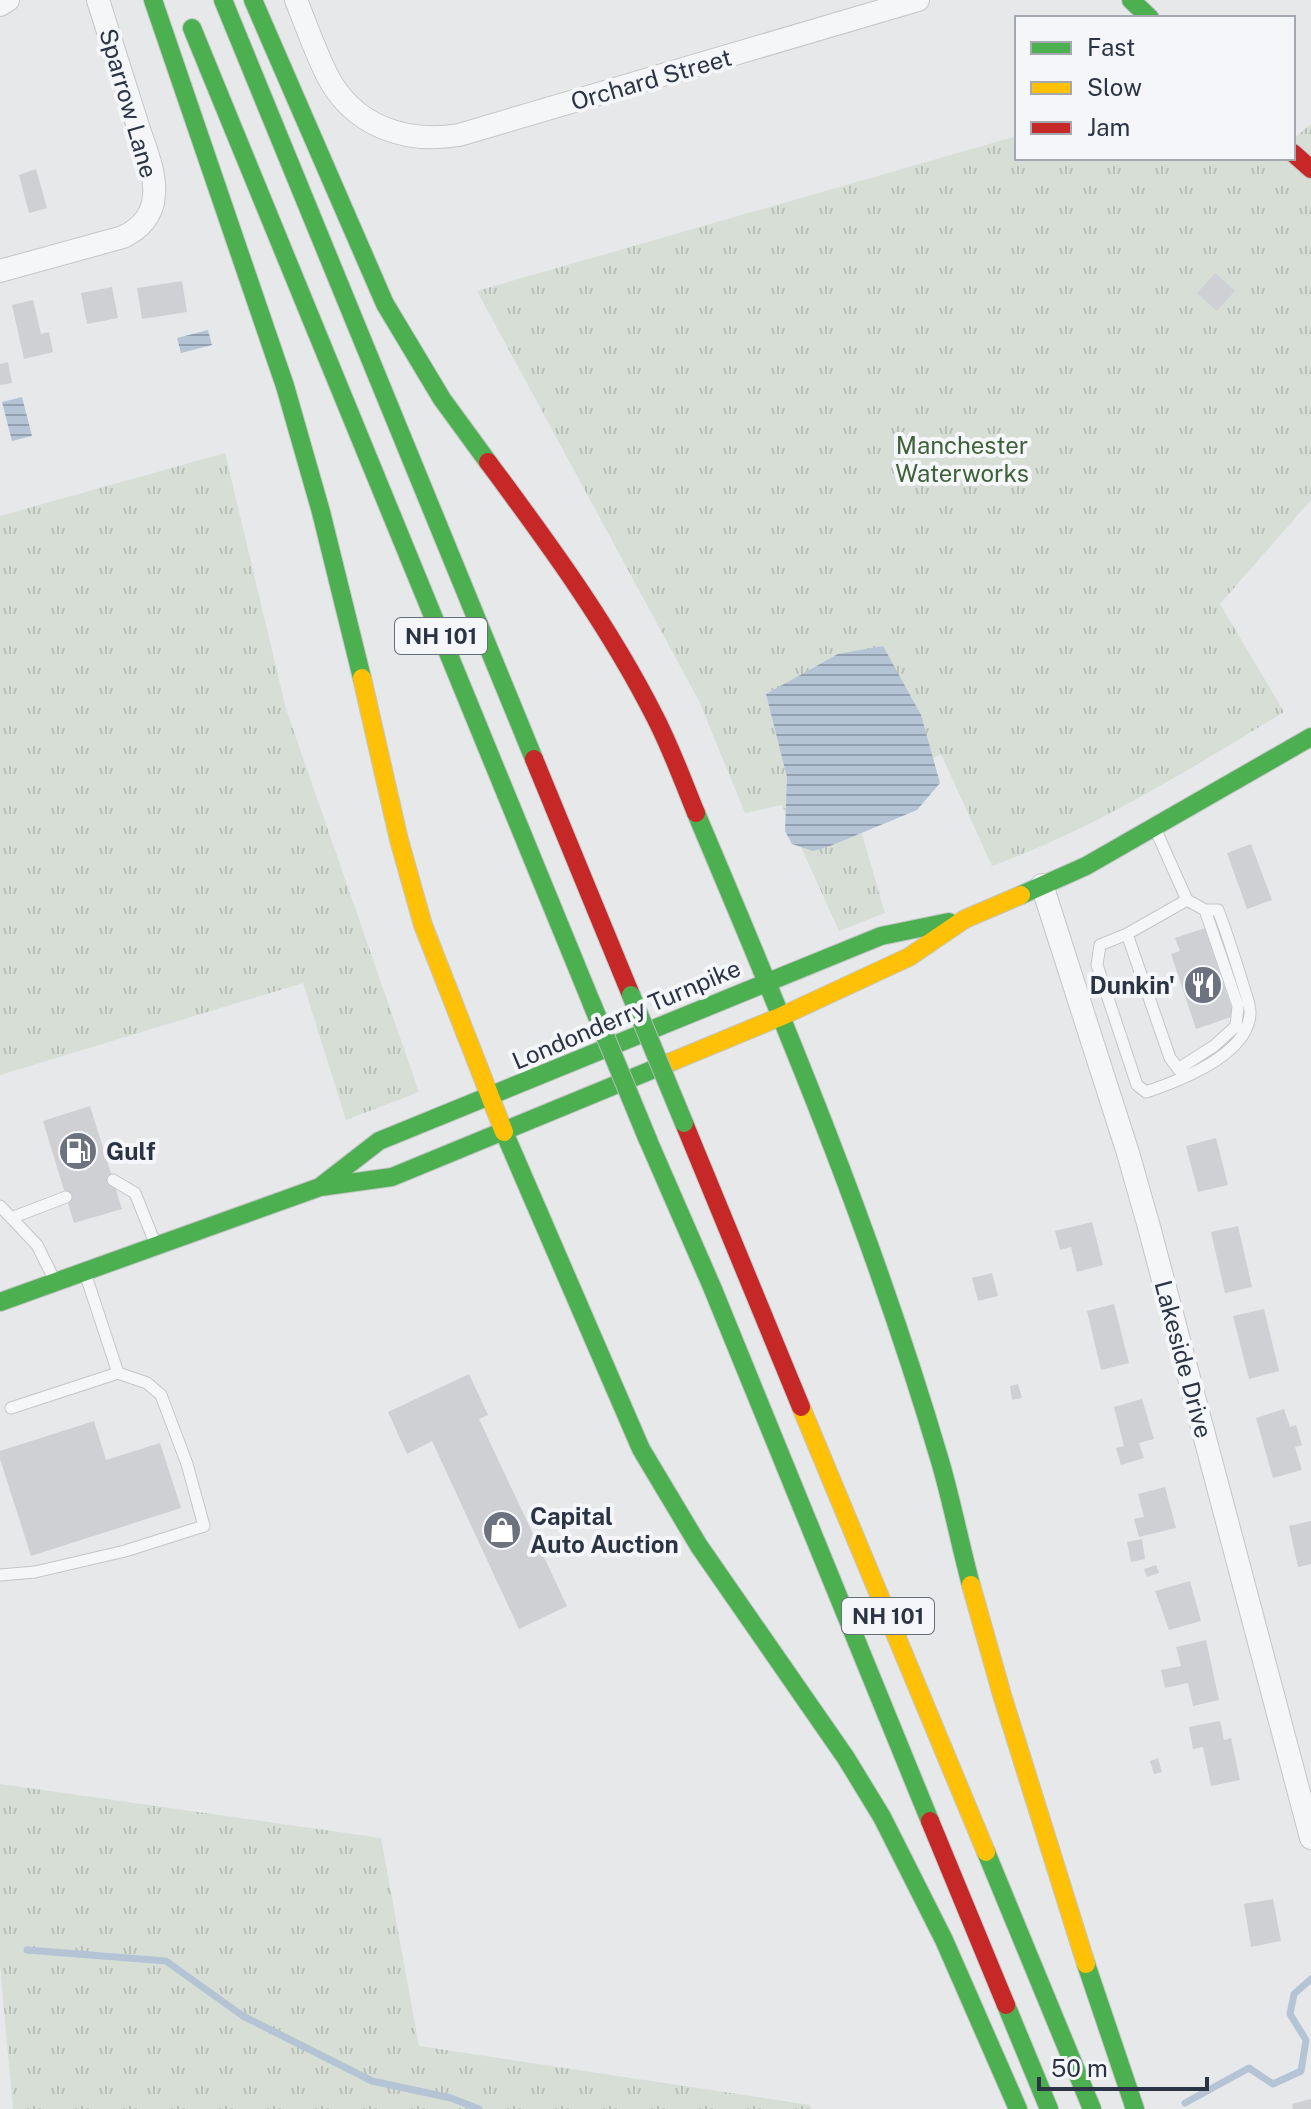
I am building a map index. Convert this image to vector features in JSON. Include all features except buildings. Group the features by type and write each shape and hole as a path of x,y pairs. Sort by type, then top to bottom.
{"main road":[{"path":"153,0 285,386 321,512 423,925 489,1097 641,1449 693,1538 857,1775 884,1820 953,1962 1018,2109"},
{"name":"NH 101","path":"223,0 1092,2109"},
{"path":"253,0 385,304 422,370 594,609 656,718 782,1016 882,1282 940,1462 1002,1695 1135,2109"},
{"path":"1131,0 1148,16"},
{"name":"NH 101","path":"186,14 1049,2109"},
{"name":"Londonderry Turnpike","path":"0,1302 320,1187 392,1177 782,1016 909,957 965,919 1086,866 1311,737"},
{"name":"Londonderry Turnpike","path":"320,1187 379,1141 881,936 965,919"}],"street":[{"path":"0,5 8,0"},
{"name":"Sparrow Lane","path":"0,271 123,237 142,225 152,206 154,194 148,160 98,0"},
{"name":"Orchard Street","path":"296,0 327,76 351,107 383,129 421,138 459,135 918,0"},
{"name":"Lakeside Drive","path":"1042,885 1149,1227 1311,1838"}],"lane":[{"path":"1155,828 1187,900 1205,910 1218,910 1250,1011 1246,1031 1235,1045 1212,1062 1181,1073 1146,1092 1137,1085 1097,965 1100,945 1127,934 1187,900"},
{"path":"1181,1073 1236,1026 1238,1006 1205,910"},
{"path":"1127,934 1170,1058 1181,1073"},
{"path":"113,1180 135,1193 156,1246"},
{"path":"11,1218 66,1197"},
{"path":"0,1206 37,1245 55,1282"},
{"path":"84,1271 118,1373"},
{"path":"0,1575 35,1572 125,1551 204,1526 187,1464 161,1395 147,1383 118,1373 11,1408"}],"green space":[{"name":"Manchester Waterworks","path":"1311,124 1311,500 1220,604 1284,712 1105,816 992,866 941,754 852,800 885,913 839,931 782,805 745,813 699,701 477,291 1015,137 1015,160 1295,160 1295,137"},
{"path":"225,453 286,709 419,1092 346,1120 303,983 0,1075 0,516"},
{"path":"0,1784 381,1838 419,2046 810,2105 811,2109 13,2109 0,1966"}],"water":[{"path":"208,330 212,345 181,353 177,338"},
{"path":"22,397 32,436 12,441 2,402"},
{"path":"883,646 921,715 940,783 917,810 830,846 813,851 792,844 785,831 787,777 766,694 838,654"}],"waterway":[{"path":"27,1950 166,1961 243,2016 372,2081 451,2098 479,2109"},
{"path":"1185,2103 1249,2068 1273,2084 1301,2071 1306,2040 1290,2014 1294,1994 1311,1979"}],"traffic: fast":[{"path":"153,0 285,386 321,512 362,678"},
{"path":"223,0 534,759"},
{"path":"253,0 385,304 442,399 488,462"},
{"path":"1131,0 1148,16"},
{"path":"192,28 592,1004"},
{"path":"1021,895 1086,866 1311,737"},
{"path":"696,813 796,1053 858,1214 915,1378 940,1461 971,1585"},
{"path":"321,1186 379,1141 881,936 949,922"},
{"path":"631,995 684,1123"},
{"path":"592,1004 648,1140"},
{"path":"0,1302 320,1187 392,1177 671,1062"},
{"path":"504,1132 641,1449 699,1546 846,1758 882,1817 944,1940 1018,2109"},
{"path":"648,1140 712,1287 930,1821"},
{"path":"986,1852 1092,2109"},
{"path":"1086,1964 1135,2109"},
{"path":"1006,2005 1049,2109"}],"traffic: slow":[{"path":"362,678 399,840 423,925 504,1132"},
{"path":"671,1062 782,1016 909,957 965,919 1021,895"},
{"path":"801,1407 986,1852"},
{"path":"971,1585 1086,1964"}],"traffic: jam":[{"path":"1295,155 1311,169"},
{"path":"488,462 556,555 618,650 661,729 696,813"},
{"path":"534,759 631,995"},
{"path":"684,1123 801,1407"},
{"path":"930,1821 1006,2005"}],"place":[{"name":"Dunkin'","path":"1203,985"},
{"name":"Gulf","path":"78,1151"},
{"name":"Capital Auto Auction","path":"502,1530"}]}
